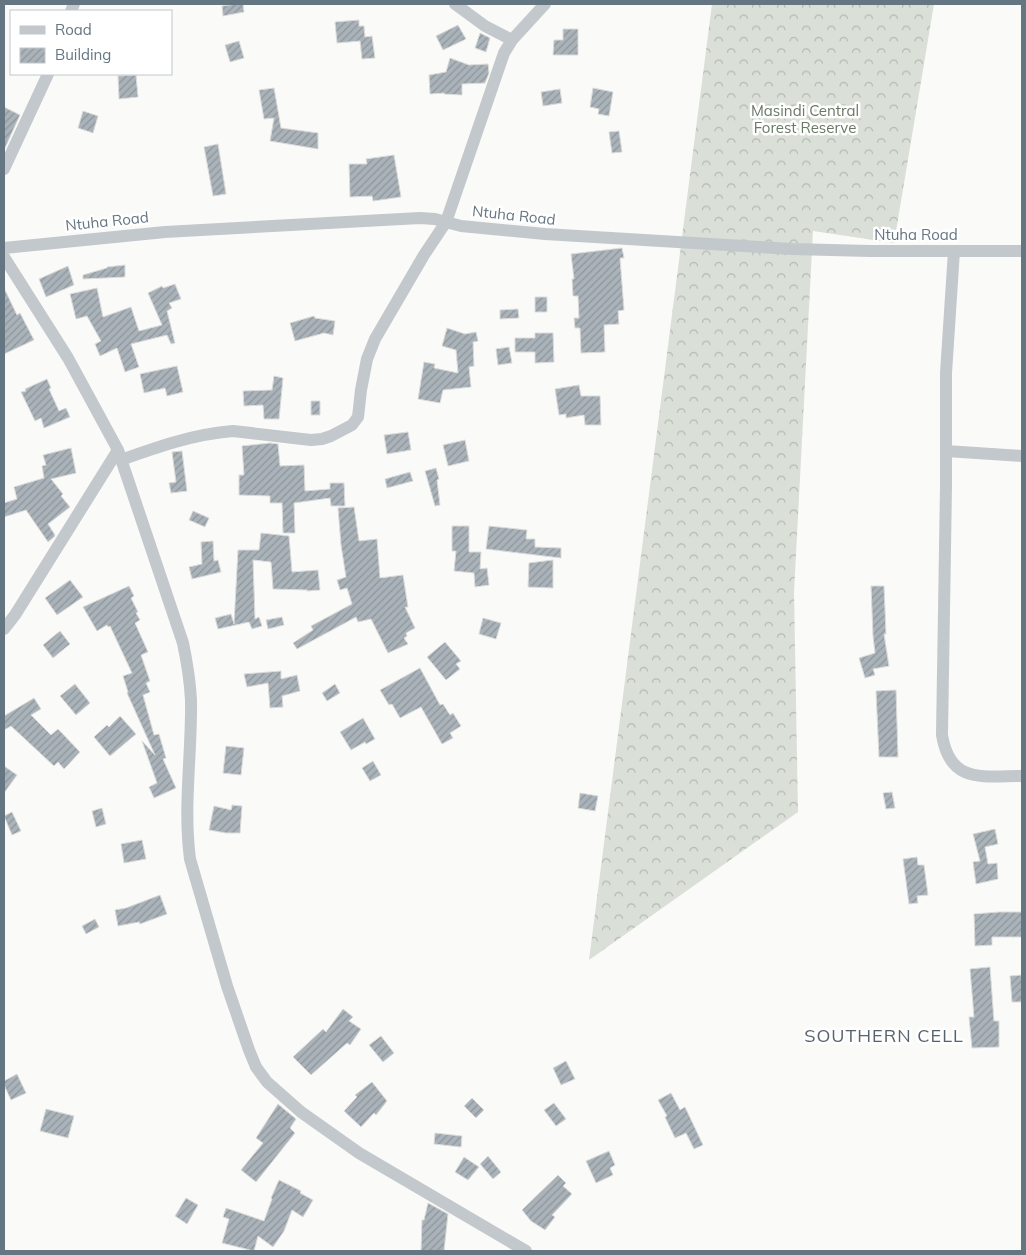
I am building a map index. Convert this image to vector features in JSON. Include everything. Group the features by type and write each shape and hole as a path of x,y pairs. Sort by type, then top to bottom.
{"street":[{"path":"454,4 485,26 512,40"},
{"path":"4,629 120,455 173,442 233,431 311,440 322,439 332,436 352,425 359,414 363,375 375,339 424,255 446,222 501,60 512,40 545,4"},
{"path":"4,169 48,75"},
{"name":"Ntuha Road","path":"4,248 165,232 404,218 435,219 461,226 518,232 659,242 792,249 1022,251"},
{"path":"954,250 946,373 942,735 944,749 949,760 959,769 975,776 1022,776"},
{"path":"4,258 68,358 120,455 183,643 191,700 187,793 187,839 190,859 227,986 256,1067 268,1082 301,1112 359,1154 526,1251"},
{"path":"946,452 1022,456"}],"green space":[{"name":"Masindi Central Forest Reserve","path":"712,4 934,4 894,243 813,231 794,592 798,812 589,960"}],"building":[{"path":"243,4 244,12 223,16 222,6"},
{"path":"359,20 359,26 364,26 365,37 372,36 375,58 362,59 360,41 337,43 335,22"},
{"path":"458,25 466,39 443,50 436,36"},
{"path":"563,29 578,29 578,55 553,55 554,40 563,40"},
{"path":"480,33 490,38 486,52 475,48"},
{"path":"239,41 244,58 230,62 225,45"},
{"path":"450,58 469,65 488,64 489,73 485,83 462,84 462,95 430,94 429,75 446,72"},
{"path":"136,75 138,97 119,99 118,76"},
{"path":"274,88 281,128 318,133 318,149 270,141 274,118 264,119 259,90"},
{"path":"593,88 613,92 609,116 598,114 599,109 590,107"},
{"path":"560,89 562,103 543,106 541,92"},
{"path":"4,107 20,115 4,150"},
{"path":"83,111 98,116 93,133 78,128"},
{"path":"619,131 622,152 612,153 609,132"},
{"path":"218,144 226,194 213,196 204,147"},
{"path":"394,155 401,197 373,201 372,196 350,197 349,164 367,164 366,159"},
{"path":"622,248 624,258 620,258 624,310 618,311 619,324 604,325 605,352 581,353 580,328 575,328 574,318 579,318 578,296 573,296 572,279 574,279 571,254"},
{"path":"125,265 125,277 83,279 83,275 107,267"},
{"path":"68,266 74,285 46,297 39,279"},
{"path":"175,284 181,299 169,303 172,308 167,311 175,343 171,344 167,335 131,344 139,367 125,372 117,348 100,356 95,344 101,341 87,316 76,319 70,294 97,288 103,317 131,307 139,331 162,325 148,293 162,286 163,288"},
{"path":"4,288 17,315 20,313 34,340 4,354"},
{"path":"535,297 547,297 547,312 535,312"},
{"path":"518,309 519,318 500,319 500,310"},
{"path":"314,316 315,318 335,321 333,335 324,333 295,341 290,323"},
{"path":"447,328 465,334 476,332 478,341 473,342 474,366 469,367 471,387 443,390 440,403 418,399 424,362 435,364 434,368 458,373 456,350 442,346"},
{"path":"535,333 553,333 554,362 535,363 535,352 515,352 515,338 535,338"},
{"path":"509,347 512,363 498,365 496,349"},
{"path":"177,366 183,392 167,396 165,388 144,393 140,374"},
{"path":"274,376 283,378 279,419 264,419 263,405 244,406 243,391 272,390"},
{"path":"47,379 51,388 49,389 59,411 66,408 70,417 44,428 41,418 35,421 21,392"},
{"path":"579,385 581,396 600,396 601,425 585,425 584,415 566,418 566,414 559,415 555,389"},
{"path":"311,401 320,401 320,415 311,415"},
{"path":"408,432 411,450 387,454 384,435"},
{"path":"465,440 469,461 448,466 443,445"},
{"path":"278,444 280,466 304,465 305,491 330,489 330,483 344,483 345,506 331,506 330,498 294,503 295,533 283,533 282,503 270,503 270,496 239,495 239,475 244,475 242,446"},
{"path":"71,448 76,473 51,479 63,494 61,496 70,507 48,524 55,535 48,542 26,510 4,517 4,503 17,499 14,487 44,478 42,466 46,465 43,455"},
{"path":"182,451 187,491 171,493 169,483 176,482 172,452"},
{"path":"436,468 439,479 437,480 440,505 435,506 425,471"},
{"path":"410,472 413,481 387,488 385,479"},
{"path":"354,507 359,541 377,539 380,578 403,575 408,607 405,607 415,628 406,633 407,636 404,638 408,644 388,653 371,619 358,622 356,617 297,649 293,643 313,630 311,626 352,604 347,588 340,590 337,580 346,577 338,508"},
{"path":"193,511 209,518 205,527 189,520"},
{"path":"452,526 469,526 469,552 481,552 480,569 487,568 489,585 475,587 474,573 454,571 456,551 452,551"},
{"path":"489,526 527,530 526,539 535,539 535,547 561,548 561,558 486,549"},
{"path":"261,533 289,536 292,572 318,570 320,590 273,589 271,562 253,560 255,619 259,617 262,626 252,629 249,622 218,629 215,618 231,614 234,624 238,550 259,550"},
{"path":"213,541 214,561 218,560 221,572 192,579 189,567 202,564 201,542"},
{"path":"553,560 553,588 528,587 529,563"},
{"path":"70,580 83,597 57,615 45,598"},
{"path":"129,586 134,596 131,598 140,620 135,623 148,652 141,655 150,681 146,683 150,692 143,695 154,735 159,734 166,758 163,759 176,788 154,798 149,787 157,783 142,741 155,755 127,693 123,676 132,673 110,626 108,627 107,625 97,631 83,607"},
{"path":"871,586 884,586 886,634 884,634 889,666 873,669 875,675 865,678 859,658 875,653"},
{"path":"282,617 284,625 268,629 266,620"},
{"path":"483,618 501,623 496,639 479,634"},
{"path":"60,631 70,644 53,658 43,645"},
{"path":"445,642 461,661 456,664 460,669 446,680 427,657"},
{"path":"420,668 440,705 443,704 450,715 453,713 461,726 450,733 453,738 442,744 421,707 400,718 392,704 389,705 380,690"},
{"path":"281,671 281,679 297,675 300,691 282,696 283,707 270,708 268,683 247,687 244,674"},
{"path":"75,684 90,703 76,715 60,696"},
{"path":"335,684 340,693 327,701 322,693"},
{"path":"896,690 898,757 879,757 876,691"},
{"path":"34,698 41,709 31,715 51,735 58,729 80,752 64,769 58,762 54,766 11,726 4,730 4,716"},
{"path":"120,716 136,734 110,756 94,737 107,725 109,727"},
{"path":"363,718 375,739 351,750 340,732"},
{"path":"226,746 244,748 241,775 223,773"},
{"path":"373,761 381,775 370,781 362,768"},
{"path":"4,766 17,775 4,793"},
{"path":"892,792 895,808 886,809 883,793"},
{"path":"580,793 598,796 595,811 578,808"},
{"path":"232,805 242,806 240,833 209,830 214,806 231,810"},
{"path":"102,808 106,824 96,827 92,811"},
{"path":"12,812 21,831 12,835 4,816"},
{"path":"995,829 998,844 985,847 988,864 997,863 998,879 976,884 973,862 980,861 973,834"},
{"path":"142,840 146,859 124,863 121,844"},
{"path":"917,857 918,865 924,865 928,895 917,896 918,903 909,904 903,859"},
{"path":"160,895 167,914 140,924 139,922 118,926 115,910 126,908"},
{"path":"1022,912 1022,937 992,937 992,945 975,946 974,914"},
{"path":"95,919 99,927 86,934 82,926"},
{"path":"990,967 994,1021 999,1021 999,1047 972,1048 969,1017 974,1017 970,969"},
{"path":"1022,975 1022,1002 1012,1002 1010,976"},
{"path":"343,1009 353,1017 349,1021 361,1029 350,1045 347,1043 311,1075 293,1057 323,1029 326,1032"},
{"path":"381,1036 394,1053 383,1062 369,1045"},
{"path":"566,1061 575,1079 561,1085 553,1068"},
{"path":"17,1074 26,1093 11,1100 4,1081"},
{"path":"372,1082 387,1101 376,1115 374,1113 361,1127 344,1111 357,1097 355,1095"},
{"path":"671,1093 680,1110 685,1107 703,1145 694,1149 686,1133 675,1138 665,1117 667,1116 658,1100"},
{"path":"472,1098 484,1110 476,1118 464,1106"},
{"path":"554,1103 566,1119 556,1126 544,1110"},
{"path":"278,1104 296,1119 290,1128 295,1133 256,1182 241,1170 263,1143 256,1138"},
{"path":"46,1109 74,1116 68,1138 40,1131"},
{"path":"435,1133 462,1136 461,1147 434,1144"},
{"path":"609,1151 615,1165 610,1168 613,1175 596,1183 586,1161"},
{"path":"488,1156 501,1172 493,1179 480,1164"},
{"path":"464,1157 479,1167 468,1180 455,1172"},
{"path":"558,1175 566,1183 563,1186 572,1194 552,1215 555,1217 545,1230 531,1221 522,1210"},
{"path":"279,1180 301,1191 300,1193 313,1200 303,1217 292,1210 284,1231 273,1247 258,1236 254,1251 222,1243 229,1219 223,1217 226,1208 264,1221"},
{"path":"186,1198 198,1205 187,1224 175,1216"},
{"path":"428,1203 448,1214 444,1251 421,1251 422,1220 424,1220"}],"district":[{"name":"SOUTHERN CELL","path":"884,1035"}]}
